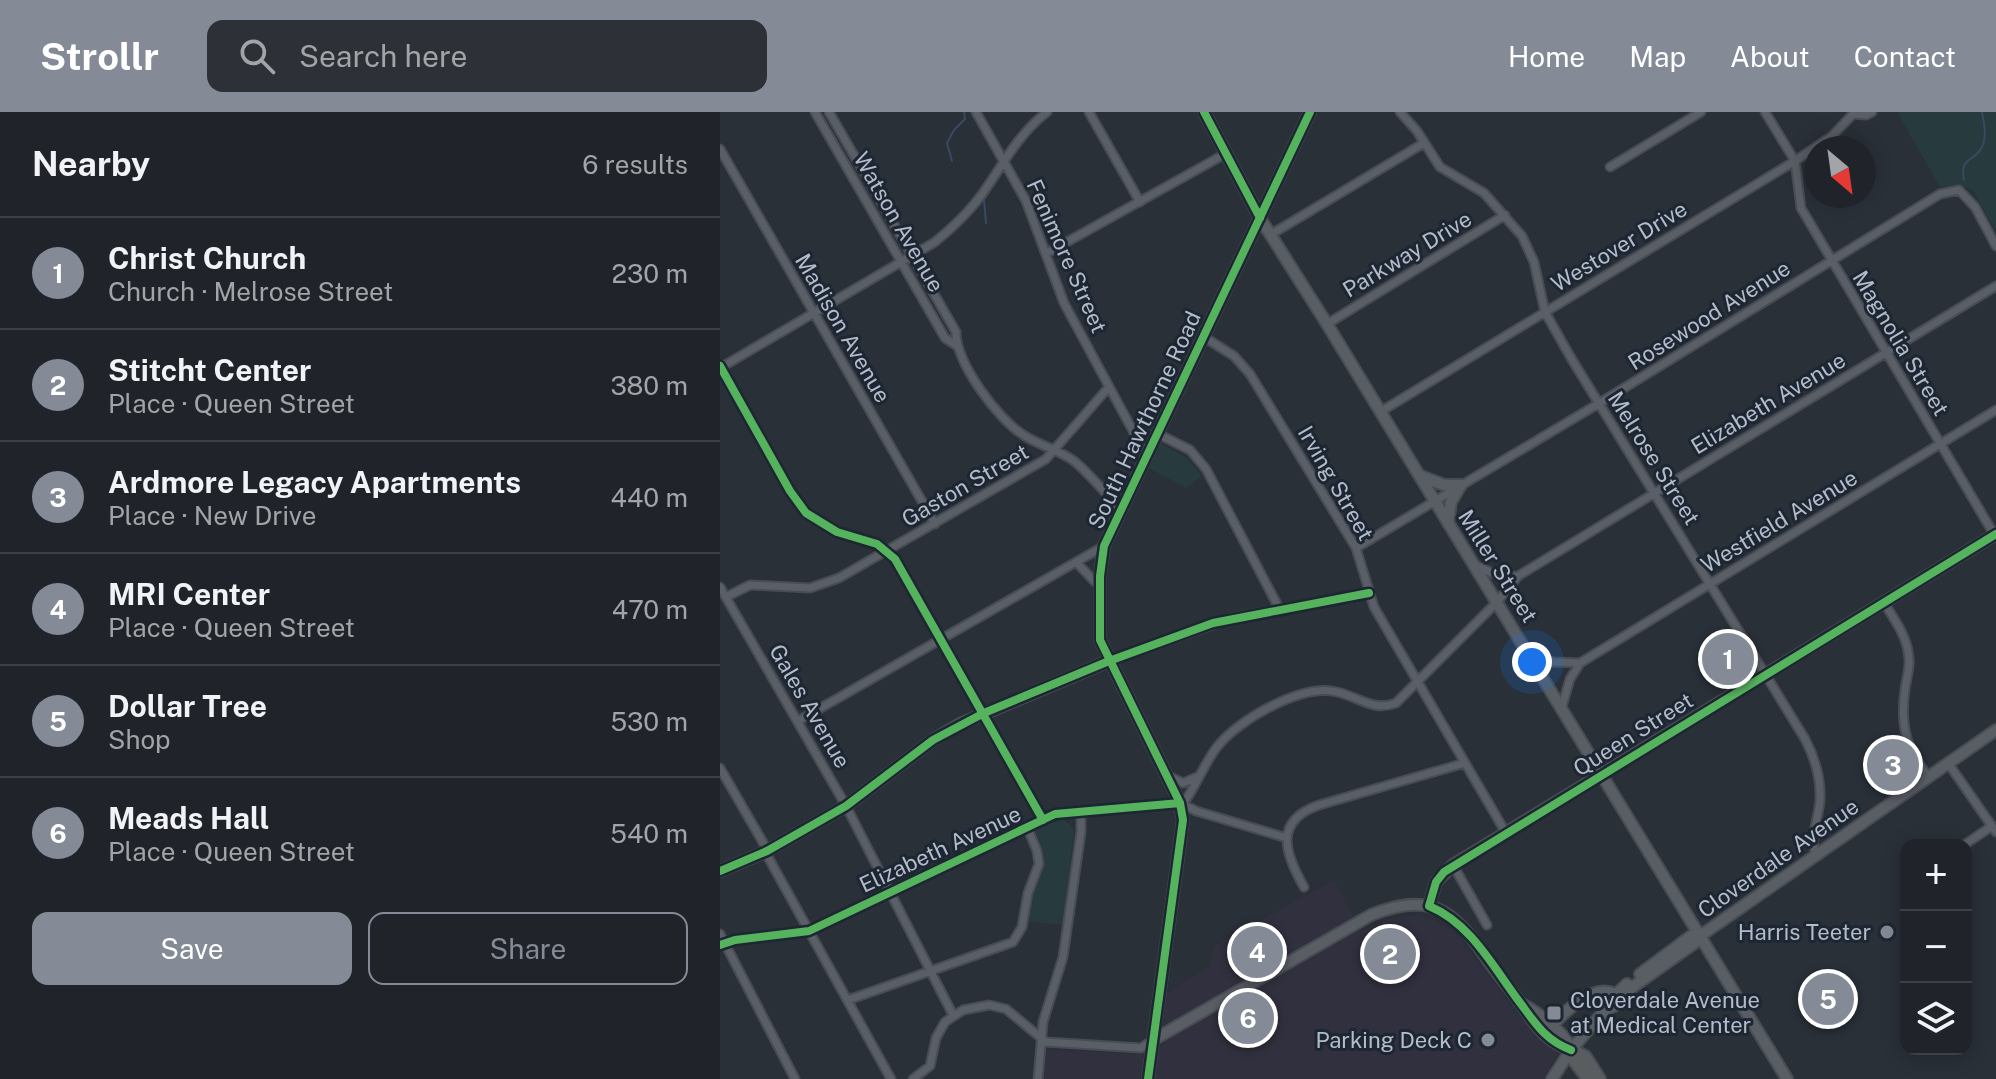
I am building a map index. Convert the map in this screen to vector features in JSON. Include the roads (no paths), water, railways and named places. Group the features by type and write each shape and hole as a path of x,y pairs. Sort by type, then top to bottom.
{"highway":[{"path":"1571,1050 1575,1061 1589,1079"},
{"path":"1571,1050 1589,1062 1599,1079"}],"main road":[{"name":"Miller Street","path":"1204,112 1271,237 1787,1079"},
{"name":"South Hawthorne Road","path":"1148,1079 1183,828 1180,803 1109,661 1099,633 1104,546 1310,112"},
{"path":"1251,201 1269,198"},
{"path":"1250,239 1271,237"},
{"path":"1419,476 1444,485 1461,485"},
{"path":"1448,523 1451,502 1461,485"},
{"name":"Queen Street","path":"1429,906 1436,882 1453,865 1996,535"},
{"path":"720,871 767,851 846,806 933,740 984,713 1109,661"},
{"name":"Cloverdale Avenue","path":"1606,1009 1614,1006 1634,986 1683,952 1700,936 1996,730"},
{"path":"1153,1040 1371,915 1396,905 1429,906 1449,914 1468,932 1536,1026 1561,1047 1571,1050"},
{"name":"Cloverdale Avenue","path":"1552,1079 1615,994 1691,936 1700,936"},
{"path":"1683,952 1701,949 1715,959"},
{"path":"1552,1026 1573,1006 1592,995 1608,991 1615,994"},
{"path":"1520,1003 1536,1012 1567,1039 1571,1050"}],"street":[{"name":"Watson Avenue","path":"815,112 945,338 956,345 988,401 1003,419 1023,435 1056,450 1078,465 1121,510"},
{"name":"Watson Avenue","path":"829,112 956,332 956,345"},
{"name":"Fenimore Street","path":"976,112 1026,201 1064,303 1147,457"},
{"path":"1043,820 895,559 887,550 868,540 823,525 806,513 790,491 720,367 935,242 964,216 1013,145 1047,112"},
{"path":"1089,112 1140,202"},
{"name":"Melrose Street","path":"1400,112 1417,131 1440,167 1484,193 1522,236 1534,262 1545,312 1598,404 1711,582 1805,739 1816,765 1820,801 1813,843 1817,856"},
{"path":"1610,167 1701,112"},
{"path":"1765,112 1795,161"},
{"name":"Westover Drive","path":"1380,412 1795,161 1832,136 1854,113 1866,115 1872,112"},
{"path":"1271,237 1424,143"},
{"name":"Madison Avenue","path":"720,149 935,524"},
{"path":"1047,253 1225,154"},
{"name":"Magnolia Street","path":"1795,161 1801,208 1996,535"},
{"name":"Rosewood Avenue","path":"1356,548 1940,194 1959,190 1975,207 1996,246"},
{"name":"Parkway Drive","path":"1327,324 1505,215"},
{"name":"Elizabeth Avenue","path":"722,944 809,931 1027,827 1066,812 1180,803 1192,792 1218,746 1236,727 1284,701 1332,691 1384,707 1401,700 1497,602 1518,576 1996,286"},
{"name":"Irving Street","path":"1204,337 1234,356 1250,374 1356,548 1374,607 1506,833"},
{"name":"Gaston Street","path":"726,597 758,584 817,587 839,578 1046,459 1108,388"},
{"name":"Westfield Avenue","path":"1580,663 1996,410"},
{"path":"1158,434 1190,450 1206,469 1280,610"},
{"path":"798,721 1104,546"},
{"path":"1076,562 1100,587"},
{"path":"1473,564 1496,576 1518,576"},
{"name":"Gales Avenue","path":"720,587 846,806 953,1015"},
{"path":"1109,661 1213,623 1369,593"},
{"path":"1884,603 1902,632 1909,660 1903,706 1904,733 1913,757 1929,777"},
{"path":"1528,655 1553,662 1580,663 1570,679 1561,710"},
{"path":"1304,887 1288,858 1287,838 1296,818 1309,808 1465,763"},
{"path":"1948,763 1994,829 1972,841"},
{"path":"720,768 891,1079"},
{"path":"1166,775 1183,783 1199,776"},
{"path":"1180,803 1196,811 1287,838"},
{"path":"1038,1079 1043,1022 1063,957 1081,832 1081,811"},
{"path":"848,1000 1007,946 1020,934 1028,893 1039,864 1027,827"},
{"path":"1453,865 1487,925"},
{"path":"720,934 722,944 795,1079"},
{"path":"913,1079 930,1066 938,1031 953,1015 973,1007 989,1005 1006,1009 1046,1042 1141,1048 1153,1040"}],"waterway":[{"path":"952,161 947,143 965,119 964,112"},
{"path":"1964,180 1966,163 1984,143 1982,112"},
{"path":"984,200 986,223"}],"place":[{"name":"Christ Church","path":"1728,659"},
{"name":"Ardmore Legacy Apartments","path":"1893,765"},
{"name":"Harris Teeter","path":"1887,932"},
{"name":"MRI Center","path":"1257,952"},
{"name":"Stitcht Center","path":"1390,954"},
{"name":"Dollar Tree","path":"1828,999"},
{"name":"Cloverdale Avenue at Medical Center","path":"1554,1013"},
{"name":"Meads Hall","path":"1248,1018"},
{"name":"Parking Deck C","path":"1488,1040"}]}
